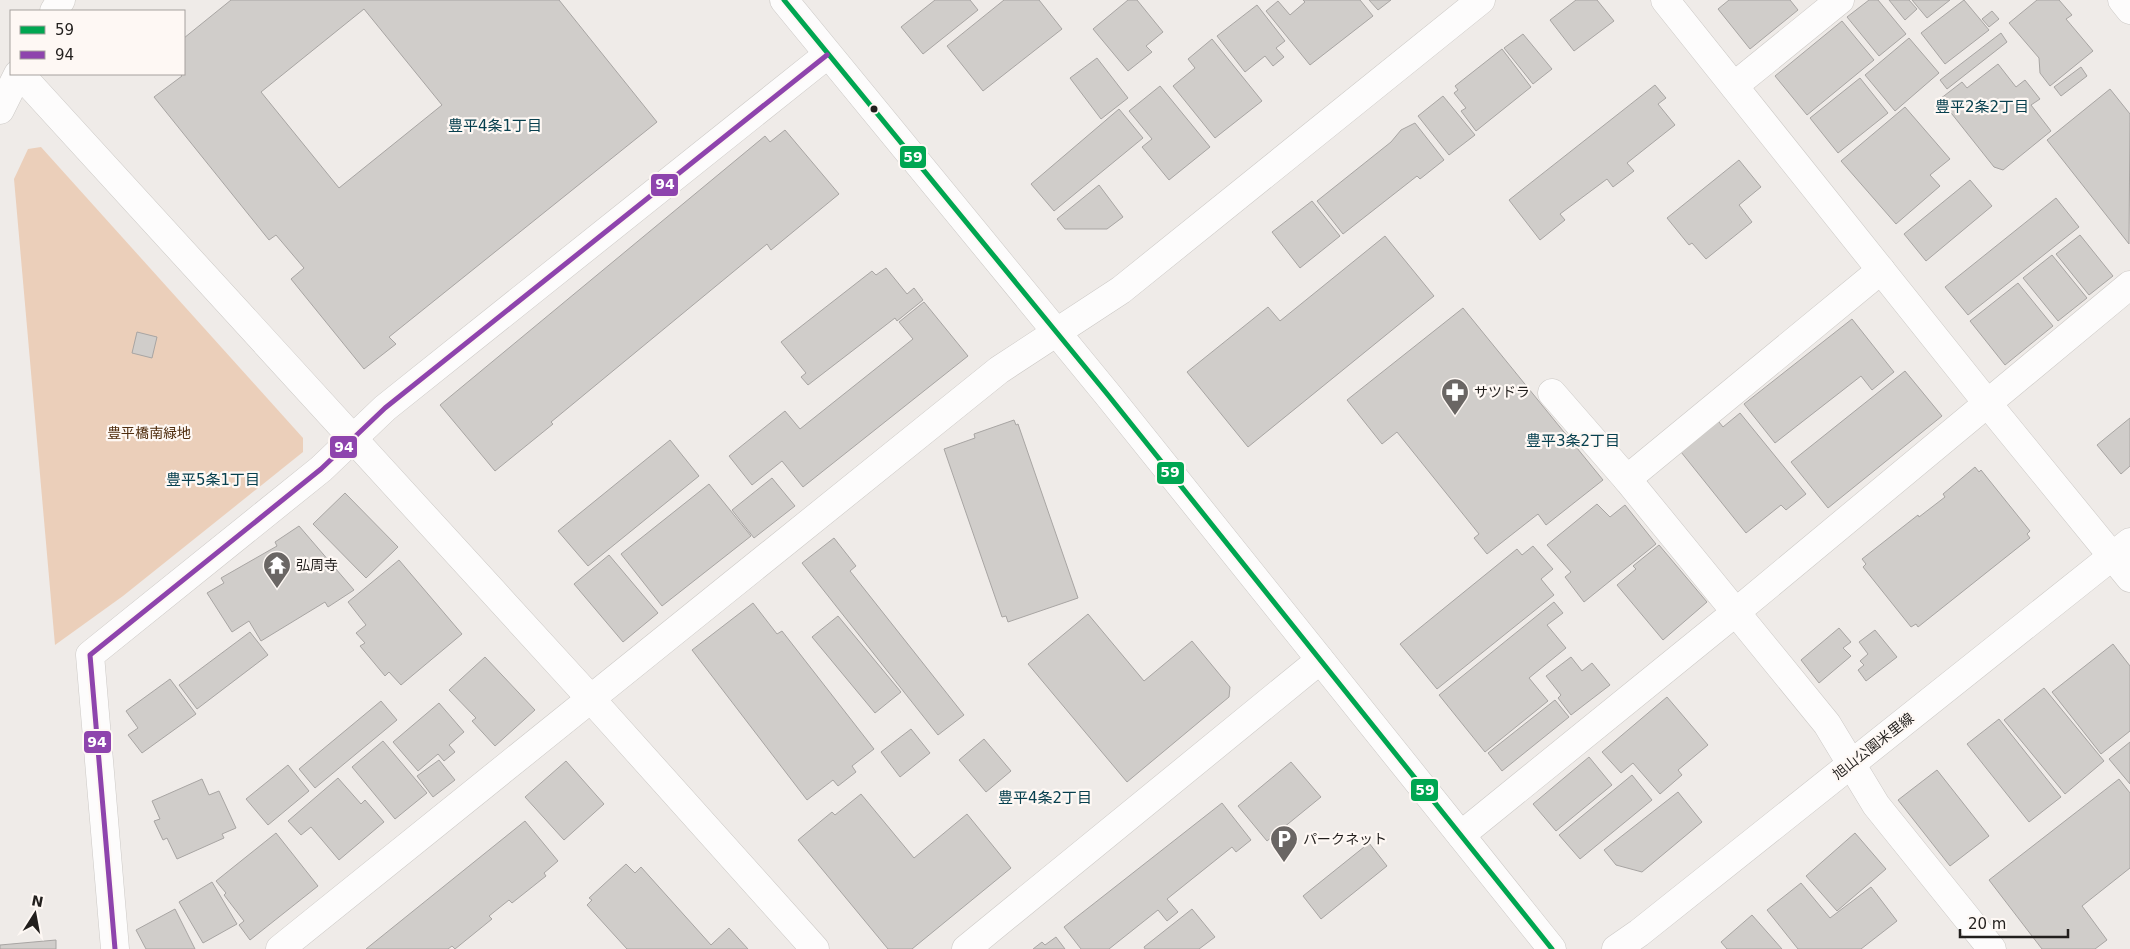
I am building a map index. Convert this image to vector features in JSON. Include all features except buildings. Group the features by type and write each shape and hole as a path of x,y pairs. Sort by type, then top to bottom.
{"main road":[{"path":"784,0 827,55 1056,332 1552,949"},
{"path":"280,949 999,370 1121,290 1480,0"},
{"path":"1665,0 1988,404 2121,549 2130,578"},
{"path":"1734,86 1840,0"},
{"path":"2122,0 2130,10"},
{"path":"115,949 90,655 321,469 385,408 827,55"},
{"path":"0,110 18,75"},
{"path":"20,75 591,699 813,949"},
{"path":"1627,480 1881,270"},
{"path":"1461,835 1736,612 2130,286"},
{"path":"1552,393 1627,480 1827,724 1876,805 1992,949"},
{"name":"旭山公園米里線","path":"1616,949 1639,933 2121,549"},
{"path":"966,949 1320,660"}],"green space":[{"name":"豊平橋南緑地","path":"41,147 303,438 303,452 123,596 55,645 14,179 28,149"}],"transit line":[{"name":"59","path":"784,0 1108,395 1552,949"},
{"name":"94","path":"115,949 90,655 321,469 385,408 827,55"}],"place":[{"name":"サツドラ","path":"1455,416"},
{"name":"弘周寺","path":"277,589"},
{"name":"パークネット","path":"1284,863"}],"district":[{"name":"豊平2条2丁目","path":"1982,107"},
{"name":"豊平4条1丁目","path":"495,126"},
{"name":"豊平3条2丁目","path":"1573,441"},
{"name":"豊平5条1丁目","path":"213,480"},
{"name":"豊平4条2丁目","path":"1045,798"}]}
